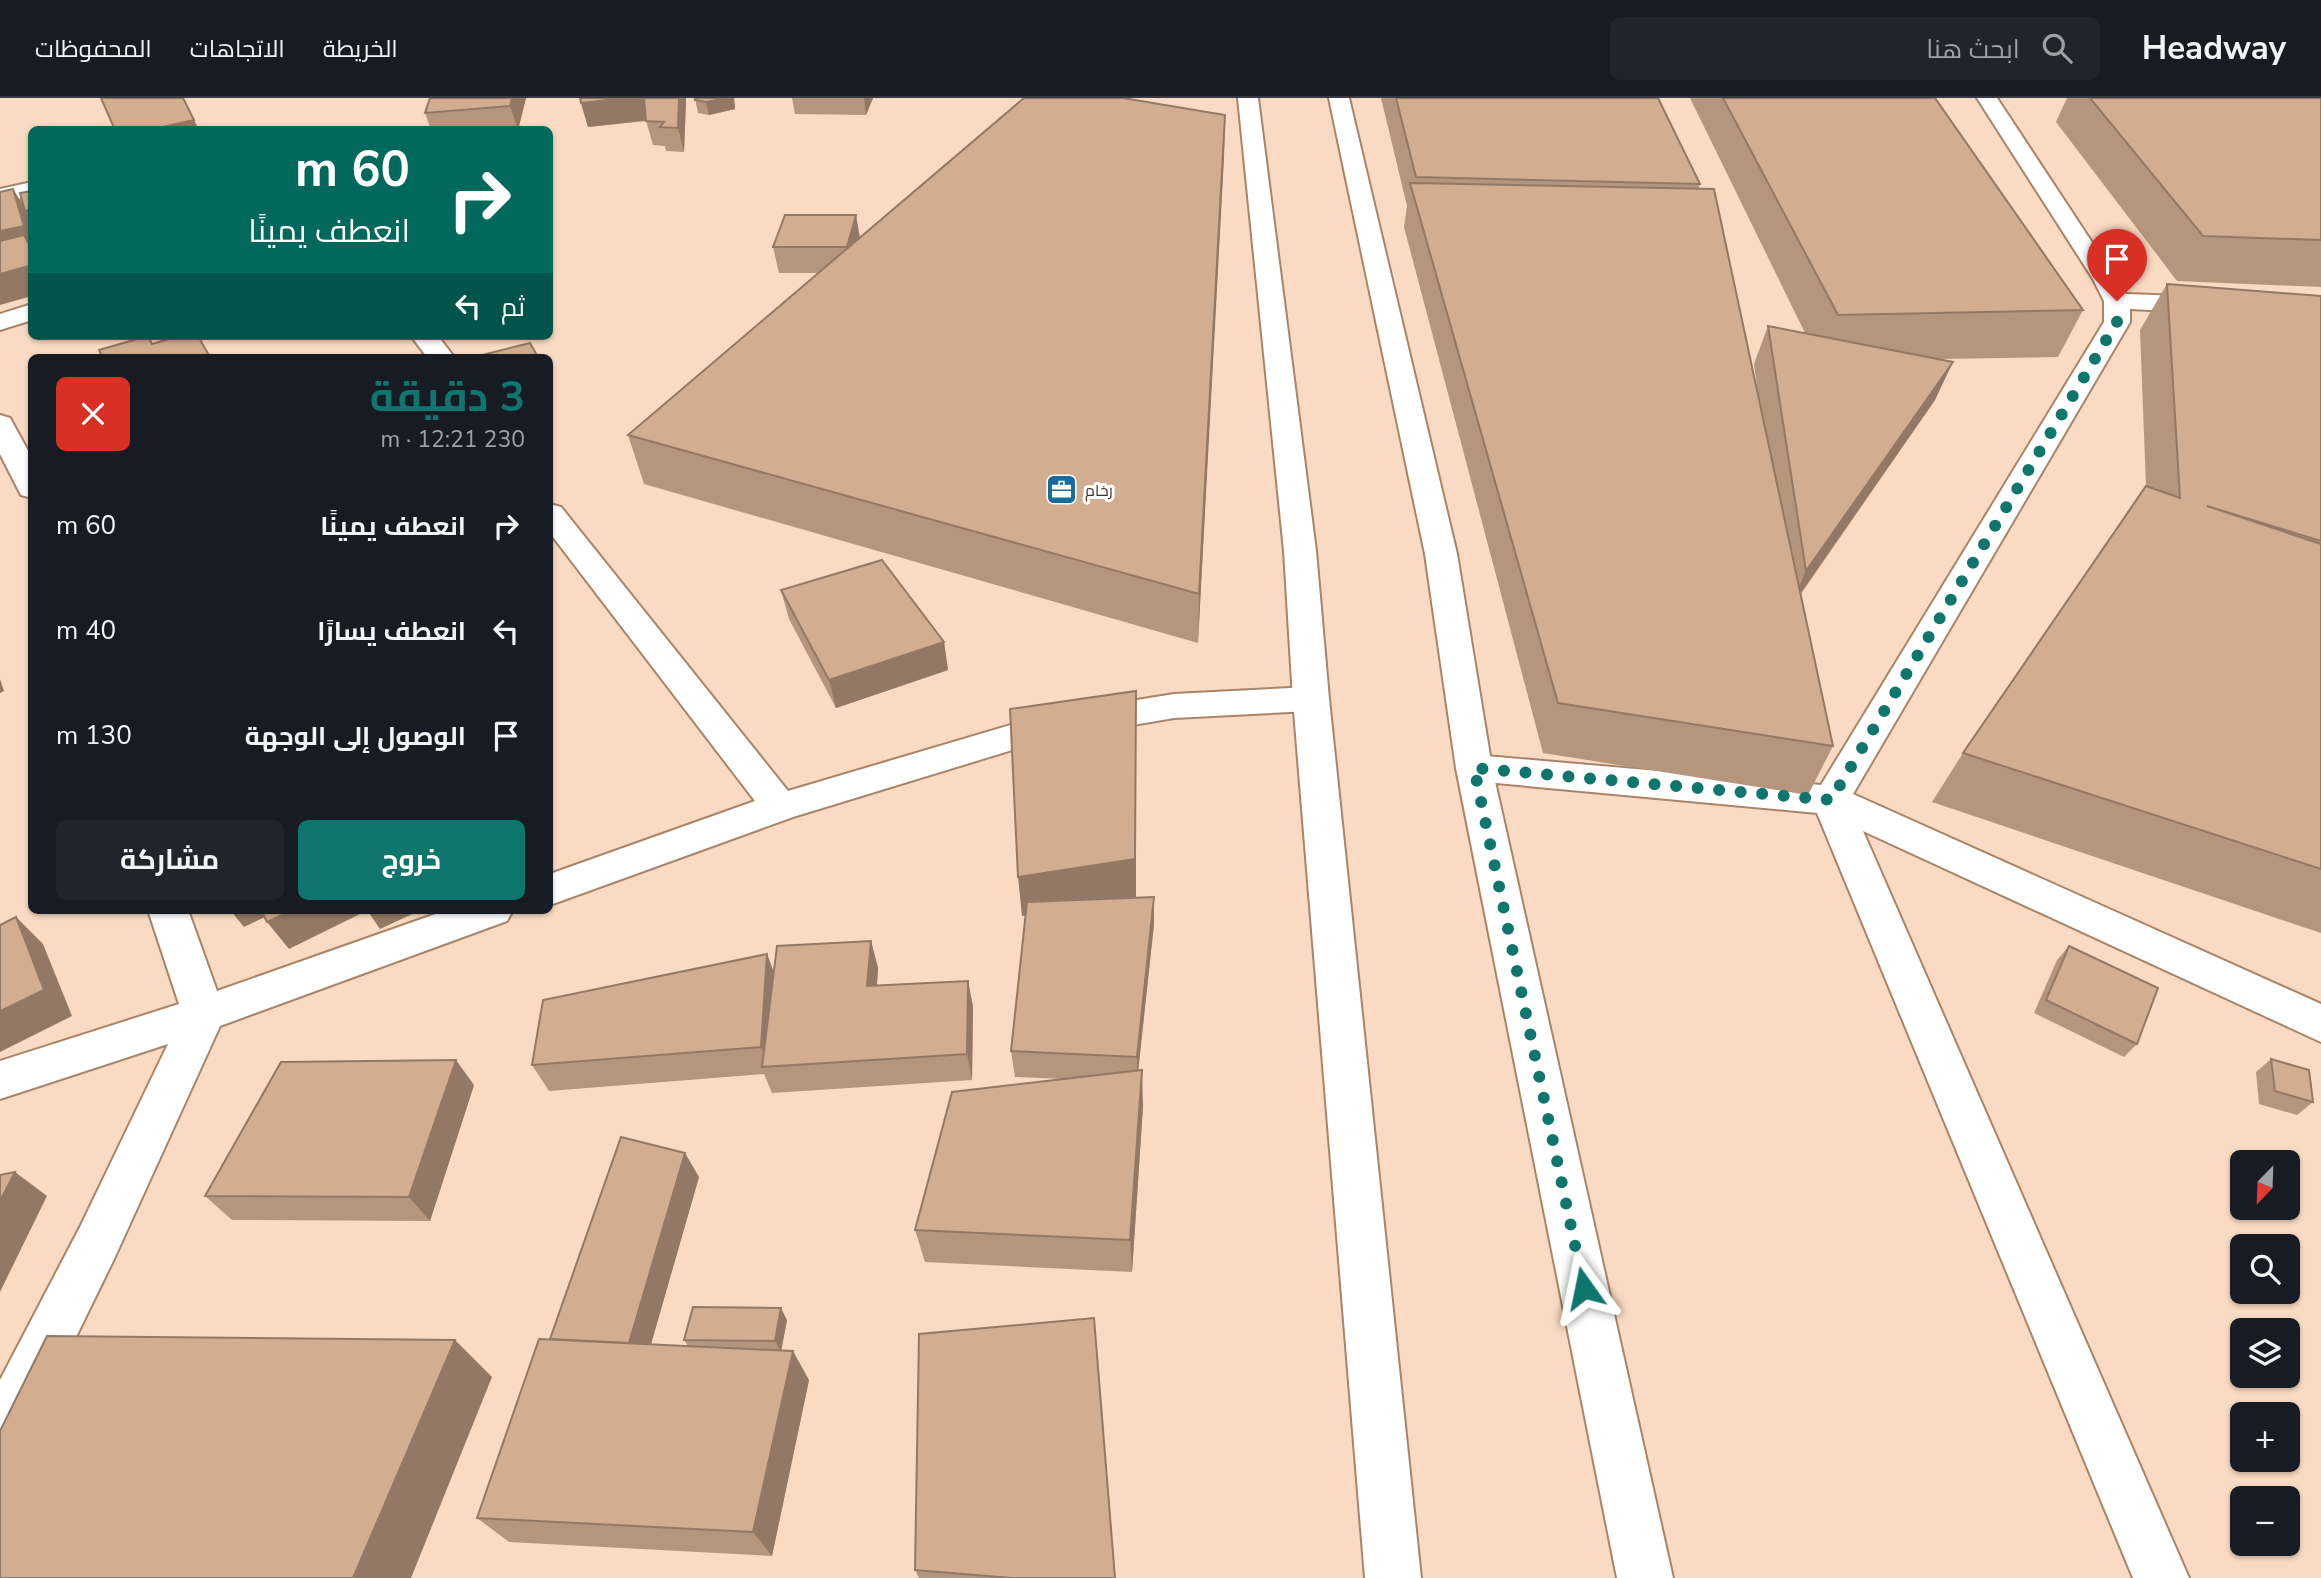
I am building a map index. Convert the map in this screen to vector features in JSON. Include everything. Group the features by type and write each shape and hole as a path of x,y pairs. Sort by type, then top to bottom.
{"street":[{"path":"1248,98 1300,551 1311,699 1393,1578"},
{"path":"1339,98 1441,554 1474,768 1645,1578"},
{"path":"1831,800 2117,322 2117,301 1987,98"},
{"path":"0,196 28,190"},
{"path":"2117,301 2239,306"},
{"path":"0,322 28,313"},
{"path":"0,424 28,481"},
{"path":"553,521 780,807"},
{"path":"553,889 780,807 1044,728 1174,706 1311,699"},
{"path":"1474,768 1831,800 2321,1024"},
{"path":"1831,800 2161,1578"},
{"path":"0,1435 97,1242 204,1014 169,914"},
{"path":"0,1080 204,1014 482,914"}],"building":[{"path":"101,98 183,98 194,120 167,126 113,126"},
{"path":"430,98 512,98 510,106 425,113"},
{"path":"580,98 625,98 581,103"},
{"path":"644,98 679,98 678,128 660,127 664,122 646,121"},
{"path":"695,98 727,98 706,102"},
{"path":"1024,98 1123,98 1225,115 1199,594 628,435"},
{"path":"1396,98 1658,98 1700,184 1416,177"},
{"path":"1723,98 1935,98 2083,310 1838,315"},
{"path":"2090,98 2321,98 2321,240 2203,236"},
{"path":"1410,183 1714,189 1833,746 1558,703"},
{"path":"13,189 24,226 0,231 0,192"},
{"path":"28,192 28,210 25,211 20,193"},
{"path":"785,215 856,215 847,247 773,247"},
{"path":"24,235 28,242 28,266 0,274 0,241"},
{"path":"2167,284 2321,296 2321,541 2207,506 2321,544 2321,869 1963,753 2146,486 2180,498"},
{"path":"1768,326 1953,362 1806,571"},
{"path":"134,340 150,340 152,344 166,340 200,340 208,354 101,354 99,350"},
{"path":"530,343 536,354 486,354"},
{"path":"882,560 944,642 829,680 781,590"},
{"path":"1136,691 1135,859 1018,877 1010,709"},
{"path":"1154,897 1137,1057 1011,1051 1027,902"},
{"path":"263,914 284,914 267,922"},
{"path":"16,917 44,990 0,1011 0,925"},
{"path":"871,941 867,986 968,981 967,1054 762,1067 777,946"},
{"path":"2069,946 2158,988 2137,1044 2046,1000"},
{"path":"767,954 761,1047 532,1065 543,1000"},
{"path":"2271,1059 2309,1070 2313,1102 2275,1091"},
{"path":"456,1060 409,1197 205,1196 281,1062"},
{"path":"1142,1070 1130,1240 915,1230 952,1092"},
{"path":"621,1137 685,1153 629,1343 550,1339"},
{"path":"15,1172 0,1201 0,1175"},
{"path":"693,1307 781,1308 775,1341 684,1340"},
{"path":"1094,1318 1115,1578 1012,1578 915,1570 919,1334"},
{"path":"47,1336 455,1340 353,1578 0,1578 0,1431"},
{"path":"539,1339 793,1351 753,1532 477,1518"}],"place":[{"name":"رخام","path":"1062,490"}],"route":[{"path":"1584,1288 1474,768 1831,800 2117,322 2117,301"}]}
